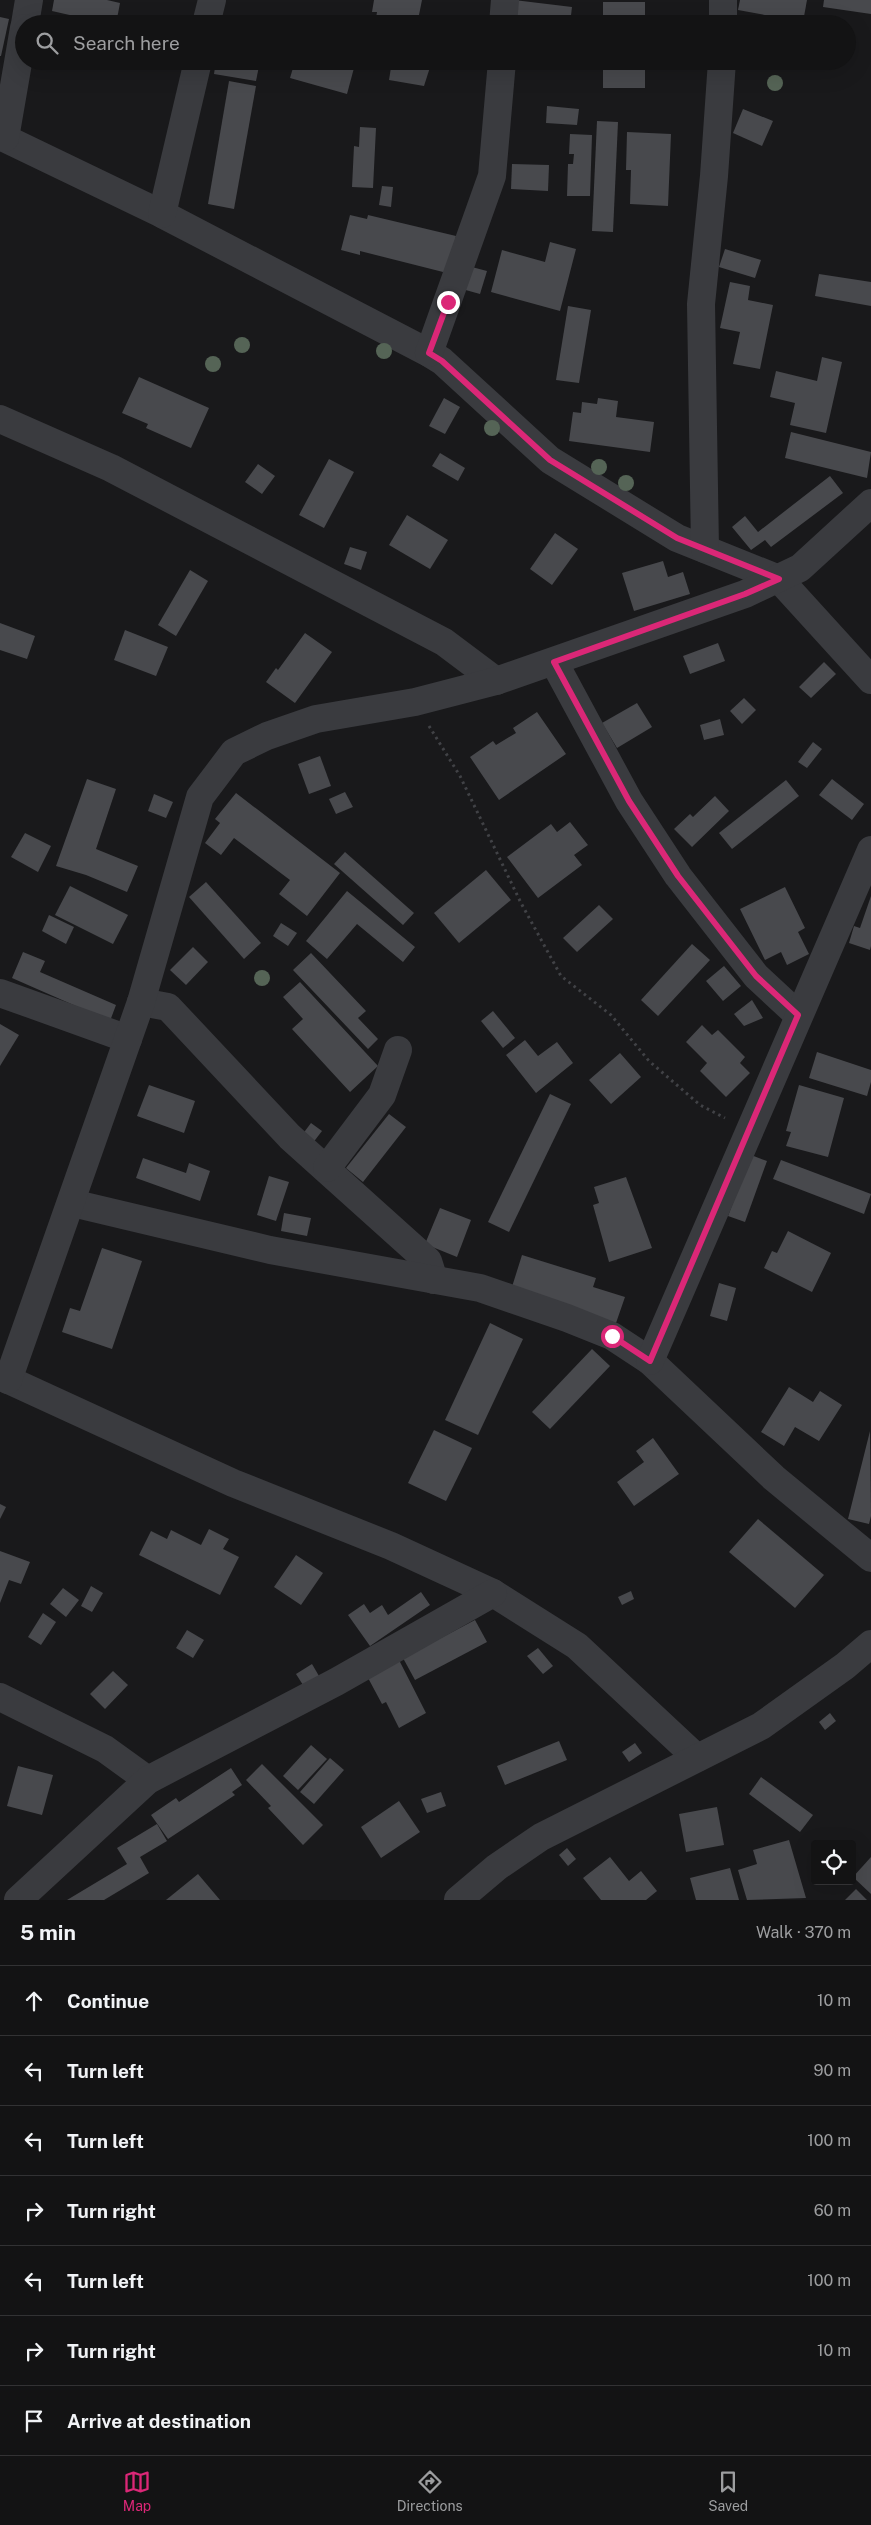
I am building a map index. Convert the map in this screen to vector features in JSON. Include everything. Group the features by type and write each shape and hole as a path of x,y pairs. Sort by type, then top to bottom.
{"street":[{"path":"26,15 28,0"},
{"path":"208,15 212,0"},
{"path":"504,15 505,0"},
{"path":"723,0 723,15"},
{"path":"16,70 3,137 162,214 442,361 550,460 677,538 779,579 871,680"},
{"path":"162,214 196,70"},
{"path":"429,353 492,176 501,70"},
{"path":"705,549 700,304 714,176 721,70"},
{"path":"0,419 111,468 444,642 496,681"},
{"path":"698,1758 577,1646 493,1593 391,1546 233,1483 4,1378 72,1203 141,1002 200,797 234,752 267,736 316,719 414,702 496,681 745,594 800,568 871,503"},
{"path":"554,662 629,801 678,876 756,976 798,1015"},
{"path":"650,1361 798,1015 871,850"},
{"path":"0,993 128,1039"},
{"path":"141,1002 168,1008 290,1137 327,1168 428,1261 434,1280"},
{"path":"327,1168 382,1094 398,1050"},
{"path":"72,1203 270,1250 480,1288 567,1318 612,1336 650,1361 774,1478 871,1558"},
{"path":"18,1900 148,1780 336,1682 493,1593"},
{"path":"458,1900 497,1867 542,1837 761,1726 845,1666 871,1644"},
{"path":"0,1697 105,1749 148,1780"}],"path":[{"path":"414,702 460,776 521,903 561,976 611,1016 649,1061 700,1105 749,1130"}],"building":[{"path":"54,0 107,0 120,3 118,15 70,15 52,11"},
{"path":"374,0 422,0 419,15 376,15 377,12 372,12"},
{"path":"514,0 572,7 571,15 512,15"},
{"path":"740,0 807,0 804,15 765,15 738,10"},
{"path":"824,0 871,0 871,14 823,7"},
{"path":"603,2 645,2 645,15 603,15"},
{"path":"0,17 9,19 1,56 0,56"},
{"path":"215,70 258,70 256,81 214,74"},
{"path":"292,70 353,70 347,94 290,78"},
{"path":"391,70 429,70 424,86 389,80"},
{"path":"603,70 645,70 645,88 603,88"},
{"path":"229,81 256,86 234,209 208,204"},
{"path":"547,106 579,109 577,125 546,123"},
{"path":"743,109 773,121 762,146 733,133"},
{"path":"597,121 618,122 613,232 592,231"},
{"path":"360,127 376,128 373,188 352,187 354,146 359,147"},
{"path":"627,132 671,134 668,206 630,204 631,170 626,170"},
{"path":"570,134 592,135 590,196 567,196 568,164 573,164 574,154 569,154"},
{"path":"512,164 549,165 548,191 511,189"},
{"path":"382,186 393,187 391,207 379,205"},
{"path":"350,215 367,219 368,215 456,236 447,273 360,251 360,255 341,250"},
{"path":"550,242 576,249 560,311 491,292 502,250 545,262"},
{"path":"725,249 761,260 755,278 719,267"},
{"path":"468,266 487,271 480,294 462,289"},
{"path":"819,274 871,282 871,306 815,296"},
{"path":"730,282 750,286 748,300 773,305 760,369 733,364 740,332 720,328"},
{"path":"568,306 591,310 579,383 556,380"},
{"path":"822,357 842,362 826,433 790,425 795,403 770,397 776,371 817,381"},
{"path":"139,377 209,408 191,448 146,428 148,424 122,413"},
{"path":"444,398 460,407 445,434 429,426"},
{"path":"598,398 618,401 616,417 654,422 650,452 569,441 573,412 581,413 582,402 597,404"},
{"path":"791,432 871,452 867,478 785,458"},
{"path":"440,453 465,468 458,481 432,466"},
{"path":"329,459 354,472 324,528 299,515"},
{"path":"258,464 275,476 262,494 245,482"},
{"path":"830,476 843,493 771,547 765,540 751,550 732,527 745,516 758,532"},
{"path":"407,515 448,540 430,569 389,545"},
{"path":"555,533 578,549 552,585 530,569"},
{"path":"350,547 367,552 361,570 344,564"},
{"path":"663,561 668,577 683,572 690,594 634,611 622,573"},
{"path":"190,570 208,581 176,636 158,625"},
{"path":"0,623 35,636 27,659 0,650"},
{"path":"125,630 168,647 156,676 114,660"},
{"path":"305,633 332,652 295,703 266,682 276,668 278,670"},
{"path":"718,643 725,661 690,674 683,656"},
{"path":"824,662 836,674 811,698 799,687"},
{"path":"744,698 756,710 742,724 730,711"},
{"path":"637,703 652,727 617,748 602,723"},
{"path":"537,712 566,754 499,800 470,757 493,741 496,745 516,733 513,728"},
{"path":"720,719 724,735 704,740 700,725"},
{"path":"813,742 822,749 807,768 798,762"},
{"path":"320,756 331,786 309,794 298,764"},
{"path":"87,779 116,789 96,849 138,866 127,892 86,875 56,866"},
{"path":"832,779 864,804 852,820 819,795"},
{"path":"786,780 799,796 732,849 719,833"},
{"path":"345,792 353,807 336,814 329,799"},
{"path":"236,793 340,873 307,916 279,894 290,880 234,838 221,855 205,843 220,823 215,819"},
{"path":"154,794 173,802 166,818 148,811"},
{"path":"715,796 729,811 692,847 674,829 690,814 693,817"},
{"path":"570,822 588,845 574,855 582,865 538,898 507,857 551,824 557,832"},
{"path":"25,833 51,846 38,872 11,857"},
{"path":"345,852 414,913 403,925 334,864"},
{"path":"486,870 511,900 459,943 434,913"},
{"path":"206,882 261,943 244,959 189,897"},
{"path":"70,886 128,915 113,944 55,915"},
{"path":"785,887 805,928 798,932 809,954 787,965 781,952 765,960 740,909"},
{"path":"347,891 415,947 403,962 357,924 327,959 306,941"},
{"path":"871,896 870,950 849,943 854,926 860,928"},
{"path":"599,905 613,919 577,952 563,938"},
{"path":"49,915 74,927 66,944 42,931"},
{"path":"281,923 297,933 288,946 273,936"},
{"path":"692,944 710,960 658,1016 641,1000"},
{"path":"193,947 208,962 186,985 170,970"},
{"path":"23,952 45,961 40,972 116,1005 110,1021 12,978"},
{"path":"311,953 366,1011 358,1018 378,1039 368,1049 293,970"},
{"path":"724,966 741,986 723,1001 706,981"},
{"path":"300,982 378,1066 350,1092 292,1029 303,1019 283,997"},
{"path":"752,1000 763,1018 744,1026 734,1014"},
{"path":"493,1011 515,1038 503,1048 481,1021"},
{"path":"0,1024 19,1035 0,1066"},
{"path":"702,1025 712,1035 718,1030 745,1057 740,1063 750,1073 726,1097 700,1071 707,1063 686,1042"},
{"path":"525,1040 538,1056 557,1042 573,1063 536,1093 506,1055"},
{"path":"817,1052 871,1070 871,1082 867,1096 809,1078"},
{"path":"620,1053 641,1077 611,1104 589,1080"},
{"path":"149,1085 195,1101 184,1133 137,1116"},
{"path":"799,1085 844,1098 828,1157 786,1146 791,1132 786,1131"},
{"path":"550,1094 571,1104 509,1232 488,1222"},
{"path":"389,1114 406,1127 363,1182 346,1168"},
{"path":"311,1123 322,1131 312,1144 302,1135"},
{"path":"751,1155 767,1161 745,1222 728,1216"},
{"path":"143,1158 186,1173 189,1163 210,1171 200,1201 136,1178"},
{"path":"781,1160 871,1194 864,1214 773,1179"},
{"path":"269,1176 289,1182 276,1221 257,1215"},
{"path":"626,1177 652,1248 609,1262 593,1205 599,1203 594,1187"},
{"path":"440,1208 471,1220 457,1257 425,1244"},
{"path":"284,1213 311,1218 307,1236 281,1231"},
{"path":"788,1231 831,1253 812,1292 764,1268 772,1251 777,1253"},
{"path":"102,1248 142,1261 112,1349 62,1332 70,1308 80,1311"},
{"path":"522,1255 596,1278 593,1287 625,1297 616,1323 511,1290"},
{"path":"719,1283 736,1288 727,1321 710,1316"},
{"path":"490,1323 523,1339 478,1435 445,1420"},
{"path":"592,1349 610,1366 550,1429 532,1412"},
{"path":"789,1387 813,1402 820,1391 842,1405 819,1441 795,1427 784,1446 761,1432"},
{"path":"434,1430 472,1448 446,1501 408,1483"},
{"path":"870,1431 871,1516 869,1524 848,1519"},
{"path":"653,1438 679,1474 634,1506 617,1482 644,1462 636,1451"},
{"path":"0,1504 6,1507 0,1519"},
{"path":"758,1519 824,1575 795,1608 729,1552"},
{"path":"209,1529 229,1539 223,1549 239,1557 220,1595 139,1555 151,1531 167,1539 171,1530 201,1545"},
{"path":"0,1551 30,1562 21,1584 9,1580 0,1603"},
{"path":"296,1555 323,1573 301,1605 274,1587"},
{"path":"91,1586 103,1593 92,1612 81,1606"},
{"path":"63,1588 79,1600 66,1617 50,1604"},
{"path":"631,1591 634,1599 622,1605 618,1597"},
{"path":"421,1592 430,1605 370,1646 348,1615 364,1604 370,1613 382,1605 388,1615"},
{"path":"43,1613 56,1622 41,1645 28,1637"},
{"path":"475,1620 487,1642 415,1680 403,1658"},
{"path":"187,1630 204,1640 193,1658 176,1648"},
{"path":"538,1648 553,1666 543,1674 527,1656"},
{"path":"399,1660 426,1713 399,1728 386,1702 382,1704 367,1676"},
{"path":"312,1664 319,1676 303,1685 296,1674"},
{"path":"113,1671 128,1685 105,1709 90,1694"},
{"path":"830,1713 836,1721 825,1730 819,1722"},
{"path":"559,1741 567,1760 505,1785 497,1766"},
{"path":"635,1743 642,1753 629,1762 622,1752"},
{"path":"311,1745 327,1759 298,1790 283,1776"},
{"path":"330,1758 344,1770 314,1804 300,1792"},
{"path":"262,1764 323,1825 303,1845 268,1808 271,1806 246,1780"},
{"path":"18,1766 53,1775 42,1815 7,1806"},
{"path":"231,1768 242,1785 232,1792 235,1795 168,1839 151,1815 176,1798 179,1802"},
{"path":"761,1777 813,1815 800,1832 749,1794"},
{"path":"441,1792 446,1806 427,1813 421,1799"},
{"path":"399,1801 420,1832 381,1858 361,1827"},
{"path":"717,1807 724,1845 686,1852 679,1814"},
{"path":"157,1824 167,1841 140,1857 149,1873 104,1900 67,1900 127,1864 117,1848"},
{"path":"789,1840 806,1898 747,1900 738,1870 757,1864 753,1850"},
{"path":"567,1848 576,1859 568,1866 559,1855"},
{"path":"610,1857 629,1881 641,1871 657,1891 646,1900 601,1900 583,1878"},
{"path":"871,1857 871,1894 856,1880 856,1874"},
{"path":"730,1868 739,1900 696,1900 690,1878"},
{"path":"198,1874 220,1900 166,1900"},
{"path":"856,1889 867,1900 845,1900"}],"route":[{"path":"448,302 429,353 442,361 550,460 677,538 779,579 745,594 554,662 629,801 678,876 756,976 798,1015 650,1361 612,1336"}]}
